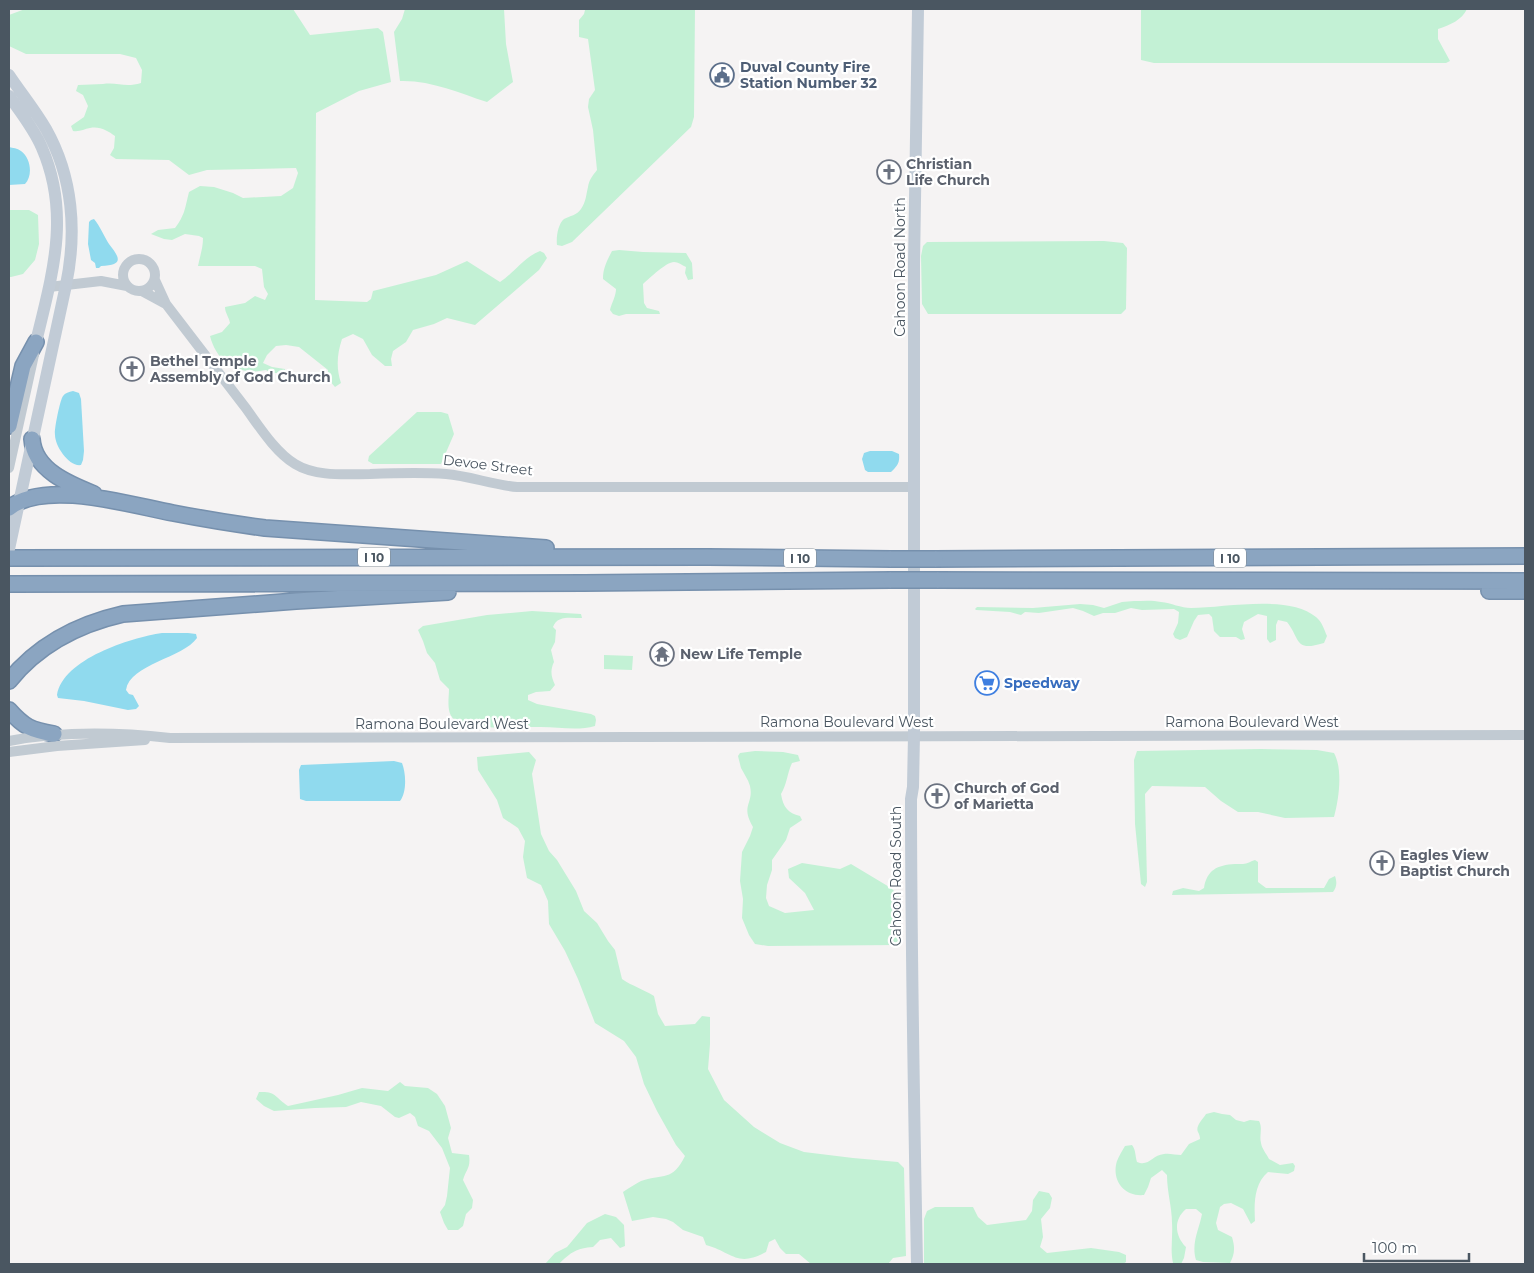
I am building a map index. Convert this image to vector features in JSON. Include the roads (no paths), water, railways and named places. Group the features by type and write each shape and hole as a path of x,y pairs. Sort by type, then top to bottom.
{"highway":[{"path":"9,426 23,366 36,342"},
{"path":"32,439 37,457 46,468 67,481 106,500"},
{"path":"13,510 34,496 49,495 106,500 205,519 265,528 551,549 594,557"},
{"name":"I 10","path":"9,558 708,557 935,559 1525,556"},
{"name":"I 10","path":"9,584 584,583 891,580 1525,580"},
{"path":"1273,580 1301,586 1409,590 1525,591"},
{"path":"9,681 30,659 55,640 101,619 123,614 584,583"},
{"path":"9,710 19,721 34,730 54,734"}],"main road":[{"name":"Cahoon Road North","path":"914,487 914,264 918,9"},
{"path":"9,75 46,129 57,153 65,176 72,217 71,260 32,439 13,510 10,543"},
{"path":"9,96 26,119 41,146 54,189 57,215 54,265 36,342"},
{"name":"Cahoon Road South","path":"914,487 914,736 911,809 911,967 917,1264"}],"street":[{"path":"49,287 102,281 142,291 150,287 155,280 153,266 147,260 142,259 134,259 127,263 123,270 123,278 127,286"},
{"path":"102,281 123,270"},
{"name":"Devoe Street","path":"155,280 166,304 269,440 289,460 309,470 334,474 444,474 466,476 517,487 914,487"},
{"name":"Devoe Street","path":"142,291 166,304"},
{"path":"9,468 36,342"},
{"name":"Ramona Boulevard West","path":"9,741 54,734 131,734 170,738"},
{"name":"Ramona Boulevard West","path":"9,752 57,746 170,738 1525,735"}],"water":[{"path":"9,147 20,150 29,162 30,172 28,181 25,184 9,185"},
{"path":"94,219 116,253 118,260 114,264 99,268 96,268 95,263 91,260 88,244 89,222"},
{"path":"73,391 79,393 81,399 84,451 81,465 72,463 64,455 57,445 55,435 56,422 63,396"},
{"path":"870,451 892,451 899,454 898,464 891,472 868,472 865,470 862,459 864,453"},
{"path":"162,633 196,634 197,638 181,651 147,667 130,681 126,690 129,694 133,695 139,706 136,709 128,710 58,698 57,695 62,682 71,671 84,661 116,645"},
{"path":"394,761 402,763 404,772 405,788 400,801 306,801 300,799 299,770 301,765"}],"place":[{"name":"Duval County Fire Station Number 32","path":"722,75"},
{"name":"Christian Life Church","path":"889,172"},
{"name":"Bethel Temple Assembly of God Church","path":"132,369"},
{"name":"New Life Temple","path":"662,654"},
{"name":"Speedway","path":"987,683"},
{"name":"Church of God of Marietta","path":"937,796"},
{"name":"Eagles View Baptist Church","path":"1382,863"}]}
